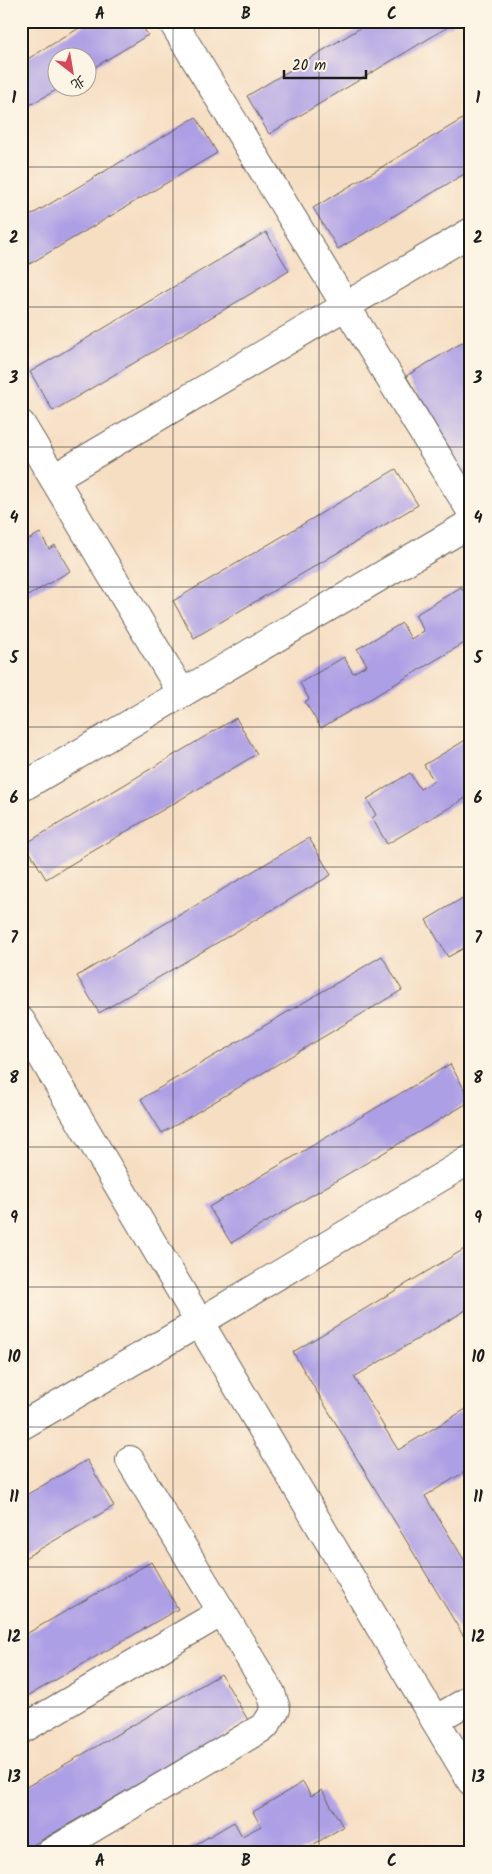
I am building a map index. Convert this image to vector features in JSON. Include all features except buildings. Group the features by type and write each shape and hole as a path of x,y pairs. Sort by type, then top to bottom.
{"street":[{"path":"172,21 471,511"},
{"path":"54,478 471,232"},
{"path":"21,424 182,693"},
{"path":"21,788 471,523"},
{"path":"21,1021 471,1781"},
{"path":"21,1426 200,1322 471,1159"},
{"path":"50,1853 265,1726 276,1709 271,1693 130,1460"},
{"path":"21,1730 222,1612"},
{"path":"435,1720 471,1699"}]}
